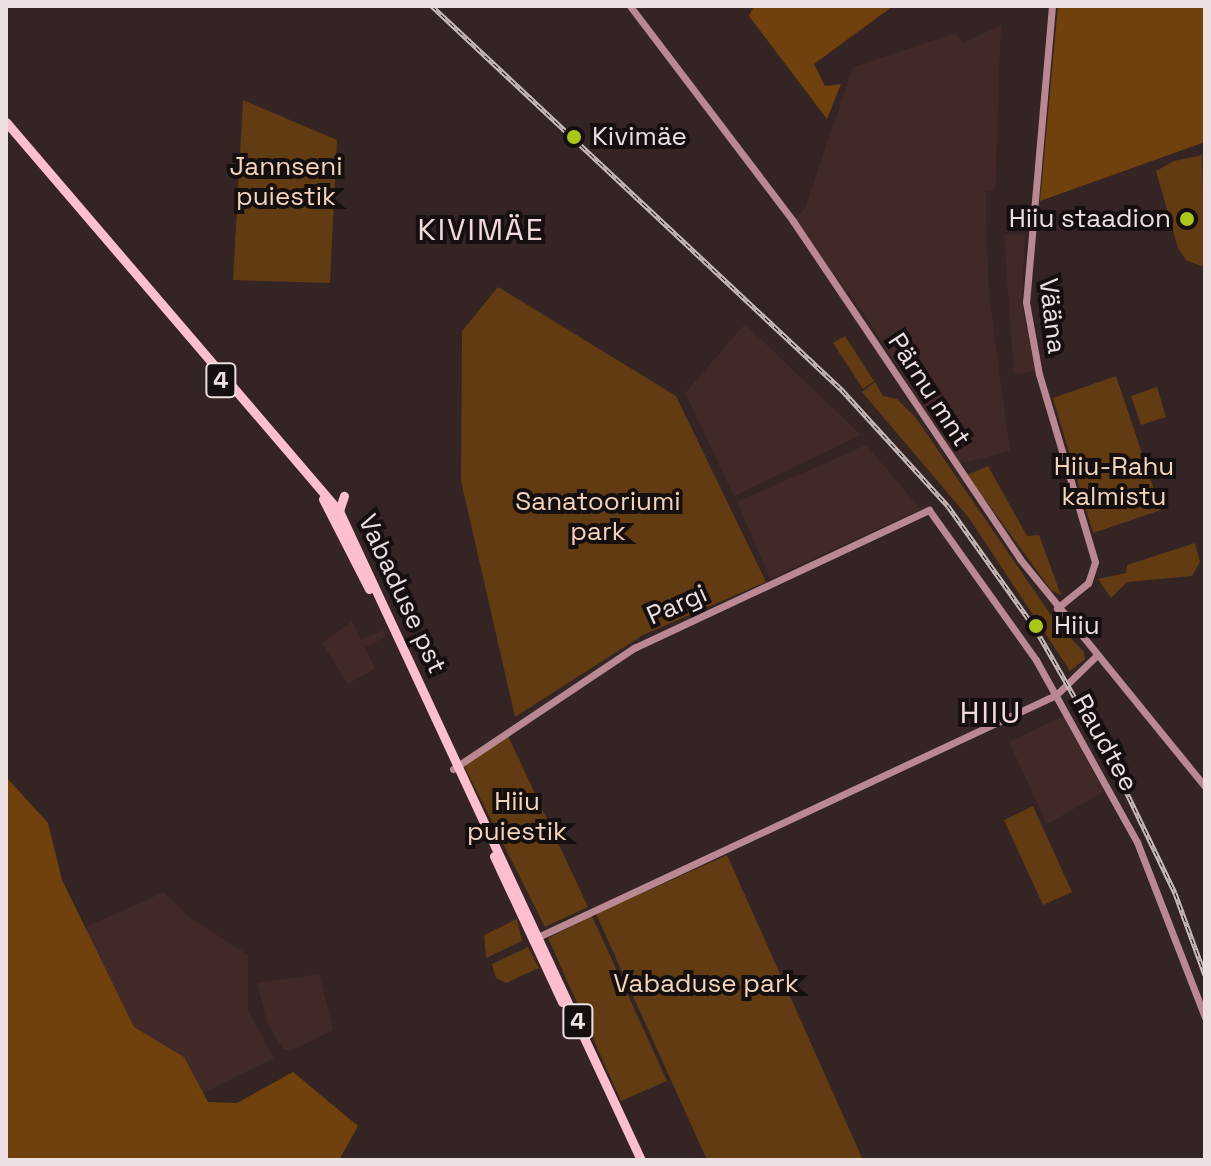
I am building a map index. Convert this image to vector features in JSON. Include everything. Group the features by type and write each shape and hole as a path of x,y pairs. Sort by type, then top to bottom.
{"highway":[{"name":"Vabaduse pst","path":"6,125 339,511 634,1160"},
{"name":"Vabaduse pst","path":"6,125 326,502 540,936 641,1160"},
{"path":"339,511 344,496"}],"street":[{"name":"Pärnu mnt","path":"630,6 793,221 969,489 1057,608 1205,787"},
{"name":"Vääna","path":"1052,6 1026,302 1039,374 1095,562 1088,583 1057,608"},
{"name":"Pargi","path":"456,767 634,648 929,510"},
{"name":"Raudtee","path":"929,510 1009,619 1056,695 1139,845 1205,1017"},
{"path":"1081,637 1087,664"},
{"path":"540,936 1056,695 1096,656"}],"shaded area":[{"path":"754,6 893,6 814,64 825,86 841,84 827,119 749,16"},
{"path":"1058,6 1205,6 1205,142 1040,201"},
{"path":"1001,25 995,191 986,191 986,218 989,295 1010,451 959,464 863,312 793,221 805,208 853,67 955,33 963,43"},
{"path":"1025,234 1022,302 1035,371 1014,375 1004,235"},
{"path":"745,324 861,435 734,496 685,393"},
{"path":"866,445 921,509 770,579 737,502"},
{"path":"352,621 361,640 383,630 386,637 365,647 375,669 348,684 322,643"},
{"path":"1063,716 1104,792 1047,824 1009,742"},
{"path":"6,777 48,823 62,880 134,1027 184,1057 208,1102 237,1103 293,1072 358,1126 339,1160 6,1160"},
{"path":"164,892 188,916 248,955 248,1011 274,1058 155,1117 86,927"},
{"path":"319,974 333,1030 291,1051 283,1049 267,1023 257,983"}],"green space":[{"name":"Jannseni puiestik","path":"243,100 337,140 330,283 233,280"},
{"name":"Hiiu staadion","path":"1202,155 1205,265 1201,266 1186,260 1178,248 1156,171 1174,161"},
{"name":"Sanatooriumi park","path":"498,287 676,396 766,582 643,635 515,717 461,481 462,331"},
{"path":"845,336 874,381 863,389 833,343"},
{"name":"Hiiu-Rahu kalmistu","path":"1116,376 1161,510 1093,533 1053,398"},
{"path":"875,382 883,396 897,399 916,418 1057,624 1084,652 1085,659 1070,671 969,518 862,392"},
{"path":"1157,387 1166,417 1141,425 1131,396"},
{"path":"988,466 1027,536 1039,535 1061,595 1051,590 967,475"},
{"path":"1195,543 1200,562 1192,576 1127,582 1111,598 1098,579 1126,573 1127,565"},
{"name":"Hiiu puiestik","path":"508,736 588,907 545,927 464,766"},
{"path":"1033,806 1072,892 1043,905 1004,820"},
{"name":"Vabaduse park","path":"727,855 863,1160 707,1160 596,914"},
{"path":"592,916 667,1081 621,1101 548,938"},
{"path":"517,919 522,941 486,958 484,935"},
{"path":"528,947 539,968 506,983 496,978 492,964"}],"railway":[{"path":"432,6 842,390 948,506 1035,628 1113,764 1175,893 1205,975"}],"place":[{"name":"Kivimäe","path":"574,137"},
{"name":"Hiiu staadion","path":"1187,219"},
{"name":"Hiiu","path":"1036,626"}],"district":[{"name":"KIVIMÄE","path":"481,230"},
{"name":"HIIU","path":"991,713"}]}
